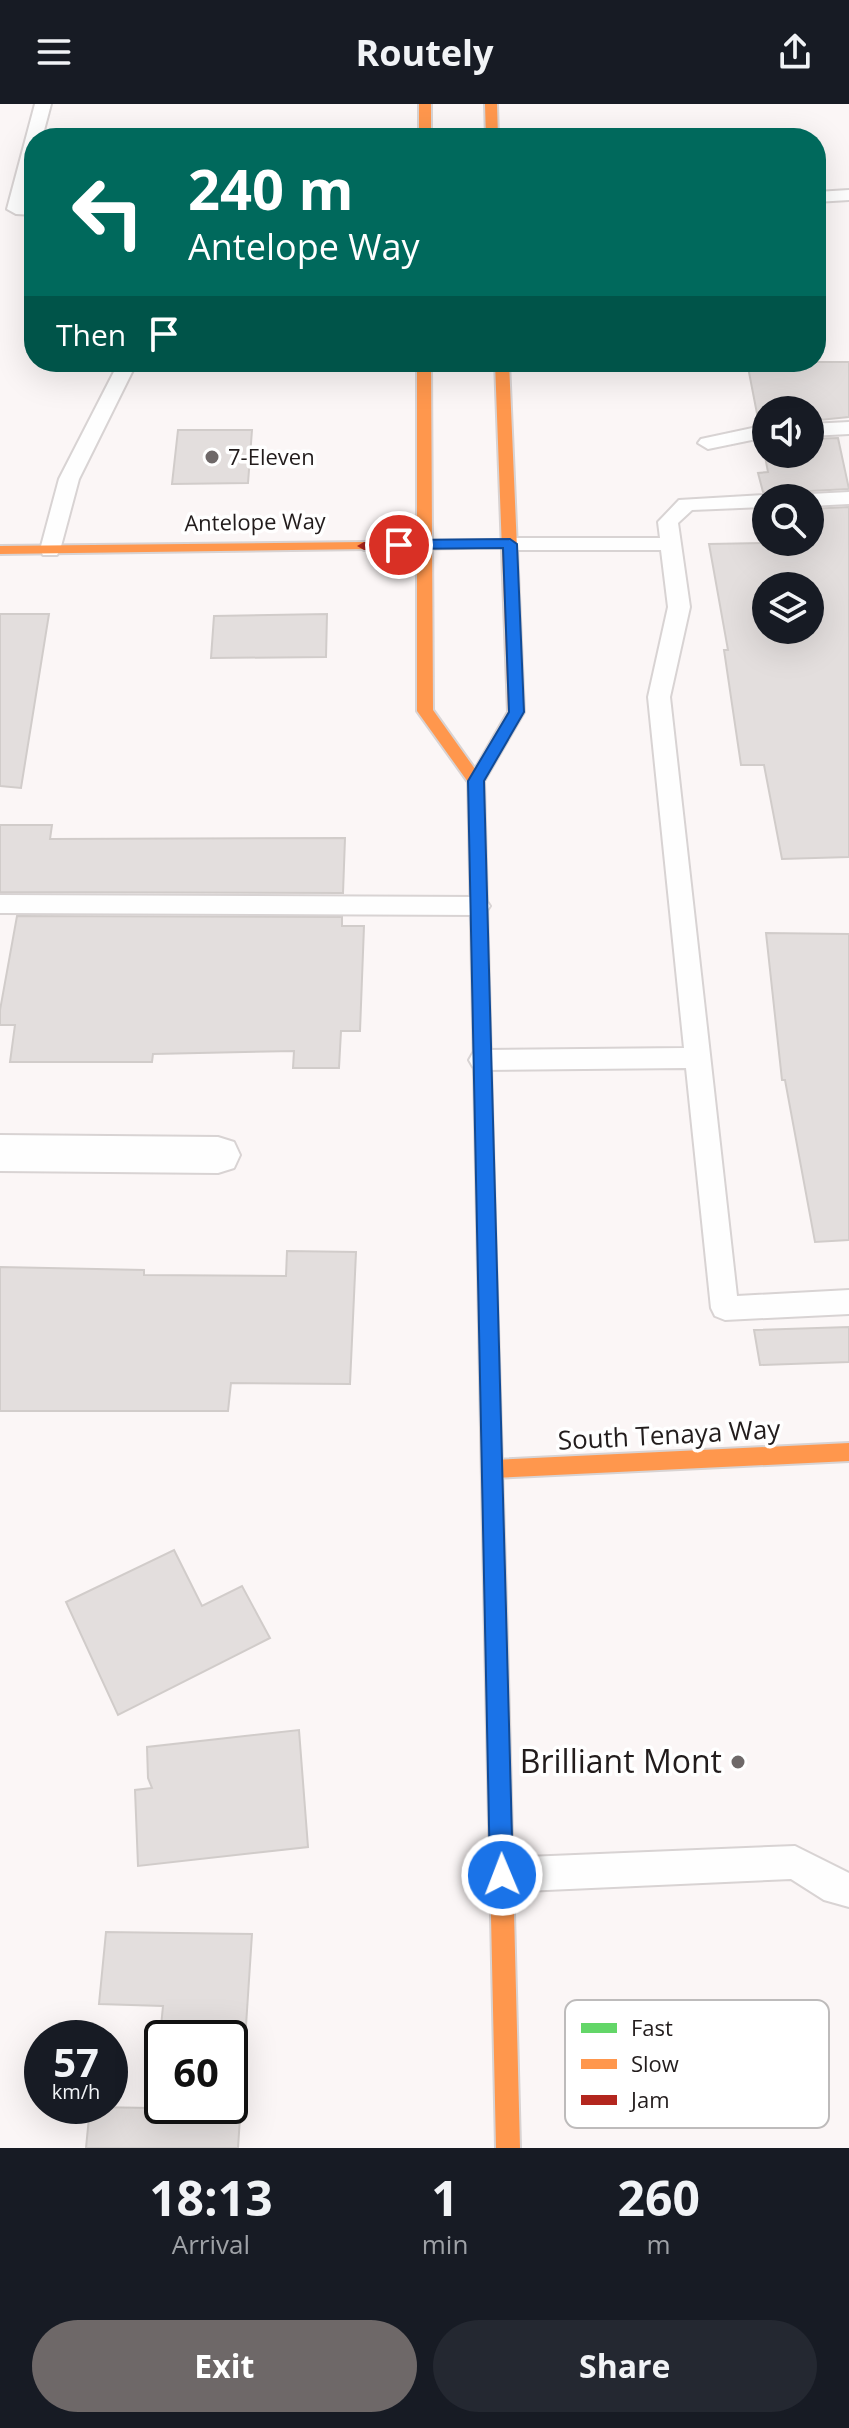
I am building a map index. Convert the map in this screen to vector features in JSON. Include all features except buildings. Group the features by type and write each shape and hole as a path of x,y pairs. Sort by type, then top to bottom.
{"main road":[{"path":"425,104 425,128"},
{"path":"491,104 492,128"},
{"path":"424,372 425,711 476,781"},
{"path":"502,372 516,712 476,781 508,2148"},
{"name":"Antelope Way","path":"0,550 143,550 187,545 510,544"},
{"name":"South Tenaya Way","path":"492,1469 849,1452"}],"street":[{"path":"0,1153 218,1155"}],"lane":[{"path":"37,128 43,104"},
{"path":"24,177 16,209 24,209"},
{"path":"826,196 849,195"},
{"path":"50,550 69,479 123,372"},
{"path":"824,429 849,428"},
{"path":"708,443 752,434"},
{"path":"824,499 849,498"},
{"path":"752,502 686,504 668,522 679,607 659,697 725,1308 849,1302"},
{"path":"510,544 670,544"},
{"path":"0,904 478,906"},
{"path":"482,1060 698,1058"},
{"path":"502,1875 795,1862 836,1888 849,1890"}],"traffic: fast":[{"path":"477,824 486,1221"}],"traffic: slow":[{"path":"425,104 425,128"},
{"path":"491,104 492,128"},
{"path":"424,372 425,711 476,781"},
{"path":"477,824 476,781 516,712 502,372"},
{"path":"0,550 364,546"},
{"path":"492,1469 849,1452"},
{"path":"496,1638 508,2148"}],"traffic: jam":[{"path":"364,546 510,544"},
{"path":"486,1221 496,1638"}],"place":[{"name":"7-Eleven","path":"212,457"},
{"name":"Brilliant Mont","path":"738,1762"}],"route":[{"path":"399,545 510,544 516,712 476,781 502,1875"}]}
